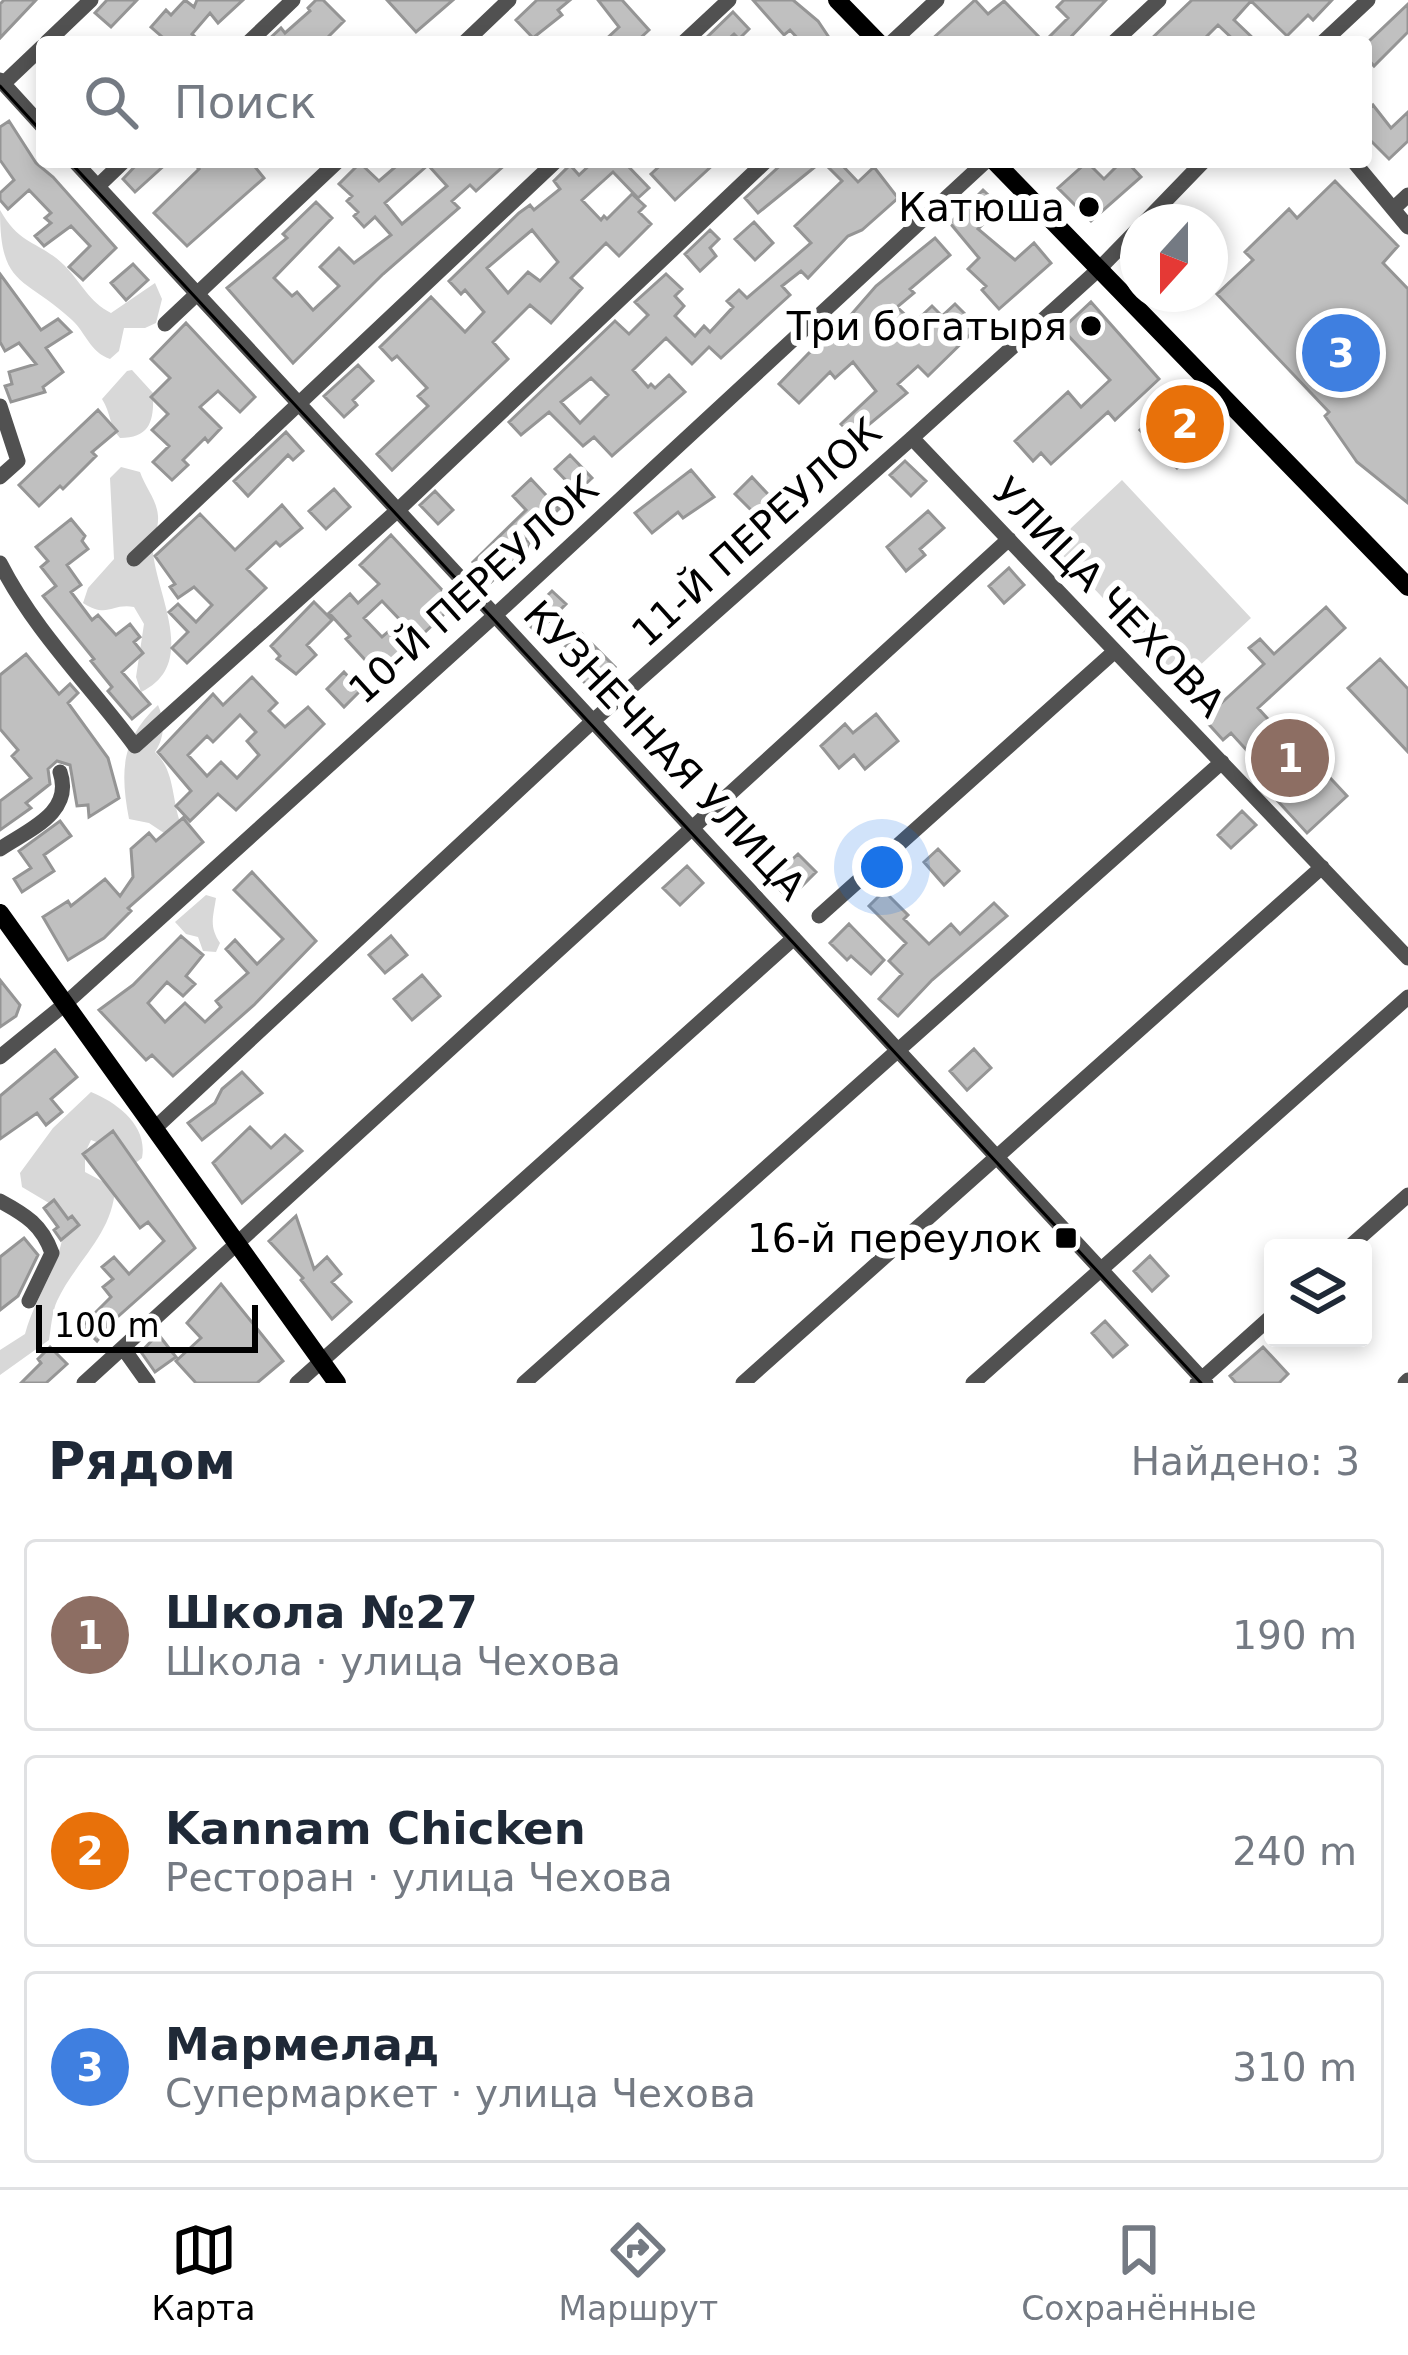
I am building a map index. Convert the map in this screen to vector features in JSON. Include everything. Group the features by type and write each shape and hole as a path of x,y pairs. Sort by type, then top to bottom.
{"main road":[{"path":"837,0 872,36"},
{"path":"1000,168 1408,587"},
{"path":"0,913 338,1383"}],"street":[{"path":"54,36 92,0"},
{"path":"255,36 293,0"},
{"path":"471,36 509,0"},
{"path":"690,36 729,0"},
{"path":"898,36 937,0"},
{"path":"1120,36 1159,0"},
{"path":"1329,36 1368,0"},
{"path":"36,52 2,82 36,119"},
{"name":"КУЗНЕЧНАЯ УЛИЦА","path":"81,168 1202,1381"},
{"path":"98,186 116,168"},
{"path":"165,324 331,168"},
{"path":"134,559 549,168"},
{"path":"0,563 70,670 135,746 398,510 759,168"},
{"name":"10-Й ПЕРЕУЛОК","path":"0,1057 65,1004 495,615 979,168"},
{"path":"1162,204 1197,168"},
{"path":"1359,168 1408,226"},
{"path":"1393,209 1408,195"},
{"name":"11-Й ПЕРЕУЛОК","path":"154,1129 593,721 1120,247"},
{"path":"0,406 18,461 0,478"},
{"name":"УЛИЦА ЧЕХОВА","path":"912,438 1408,958"},
{"path":"84,1383 1009,538"},
{"path":"819,916 1115,651"},
{"path":"524,1383 1222,762"},
{"path":"0,849 56,812 65,785 60,772"},
{"path":"742,1383 1322,867"},
{"path":"297,1383 794,938"},
{"path":"973,1383 1408,997"},
{"path":"1358,1239 1408,1195"},
{"path":"0,1202 30,1217 45,1234 52,1253 29,1300"},
{"path":"1202,1381 1264,1323"},
{"path":"123,1348 148,1383"}],"shaded area":[{"path":"0,210 15,231 55,257 111,313 155,283 162,299 156,323 124,328 119,351 110,359 103,356 72,320 10,267 4,254"},
{"path":"132,370 153,393 153,411 144,431 120,438 102,399"},
{"path":"121,467 140,472 155,504 158,521 153,553 170,629 168,665 141,692 136,677 144,624 134,607 98,610 83,603 88,588 114,559 110,478"},
{"path":"1122,480 1251,618 1182,682 1053,545"},
{"path":"158,705 163,729 155,752 170,778 182,827 167,835 149,823 129,819 125,786 130,744"},
{"path":"206,895 216,898 213,927 220,943 216,952 203,951 198,937 186,934 175,922"},
{"path":"91,1092 111,1102 136,1126 142,1158 129,1168 110,1147 91,1140 85,1172 115,1188 108,1220 57,1301 49,1340 0,1375 0,1350 25,1334 64,1228 64,1212 22,1187 20,1173 53,1128"}],"building":[{"path":"36,0 0,38 0,4"},
{"path":"107,0 137,0 111,27 95,13"},
{"path":"185,0 194,7 197,0 243,0 218,23 210,13 194,36 161,36 151,27 166,10 171,15"},
{"path":"323,0 344,21 329,36 272,36 281,28 285,33 308,8"},
{"path":"387,0 453,0 416,32"},
{"path":"537,0 570,0 558,10 562,15 536,36 516,20"},
{"path":"598,0 622,0 649,30 642,36 609,36 619,27"},
{"path":"753,0 793,0 828,36 796,36 790,30 784,35"},
{"path":"975,0 988,14 1004,1 1038,36 936,36"},
{"path":"1064,0 1106,0 1072,36 1050,36 1068,18 1057,7"},
{"path":"1192,0 1332,0 1313,20 1308,15 1287,36 1251,1 1234,20 1251,36 1230,36 1218,25 1207,36 1154,36"},
{"path":"1408,4 1408,32 1374,66 1372,38"},
{"path":"733,12 749,29 742,36 708,36"},
{"path":"1372,106 1391,128 1408,112 1408,141 1389,159 1372,142"},
{"path":"9,121 36,168 53,177 116,248 83,280 69,267 90,246 71,226 44,246 35,236 51,223 45,218 51,213 29,190 8,209 0,200 0,193 14,180 0,160 0,127"},
{"path":"133,168 161,168 135,192 123,179"},
{"path":"256,168 264,178 187,246 154,213 199,169"},
{"path":"355,168 365,168 379,181 394,168 425,168 385,203 402,224 447,186 431,168 501,168 476,191 470,185 452,201 459,208 383,274 293,363 227,288 287,238 283,234 316,202 332,218 274,278 292,296 297,292 313,310 339,286 320,267 339,248 354,263 391,235 375,217 364,227 347,201 352,196 339,184"},
{"path":"573,168 579,175 587,168 630,168 649,188 638,198 613,172 582,200 601,220 632,194 645,206 639,212 651,224 619,256 606,243 571,278 582,288 551,323 530,305 493,342 508,359 392,470 377,454 428,406 418,396 427,388 397,356 392,360 380,347 431,297 465,332 484,312 465,290 461,294 449,281 519,213 530,205 534,210 560,189 554,181","holes":["532,230 558,262 540,281 528,272 508,293 487,268"]},
{"path":"658,168 710,168 675,200 651,174"},
{"path":"778,168 814,168 758,213 745,198"},
{"path":"829,168 845,168 858,182 875,168 898,198 862,230 848,236 808,278 801,271 782,286 790,295 721,358 709,347 692,364 666,338 633,370 648,387 655,388 669,375 685,392 612,456 594,437 583,446 549,412 521,435 509,422 615,321 629,334 648,315 635,302 666,274 682,289 675,296 684,306 675,316 695,336 704,326 710,332 733,307 727,301 739,290 747,298 811,243 795,226 842,181","holes":["591,378 608,395 580,423 561,402"]},
{"path":"1080,168 1093,168 1104,179 1115,168 1133,168 1141,177 1091,221 1058,188"},
{"path":"1335,181 1398,246 1383,263 1408,289 1408,503 1357,462 1325,416 1329,412 1228,306 1228,284 1253,260 1245,252 1289,209 1297,218"},
{"path":"983,190 1001,207 978,229 1015,260 1034,243 1051,263 999,309 982,290 986,286 968,269 979,258 950,223"},
{"path":"754,222 773,243 755,260 735,239"},
{"path":"710,230 719,239 710,248 716,256 700,271 685,254"},
{"path":"935,238 950,255 910,289 914,293 897,307 914,323 932,306 942,316 955,304 978,327 928,376 918,366 898,384 907,393 854,437 841,424 876,391 853,362 835,378 830,372 799,403 779,384 829,340 876,286"},
{"path":"133,264 148,280 126,300 111,283"},
{"path":"0,274 41,330 58,319 71,332 46,348 63,372 43,387 45,392 11,402 5,386 12,384 9,372 36,364 19,343 5,351 0,342"},
{"path":"1091,302 1159,379 1115,420 1108,412 1051,464 1041,453 1033,461 1015,441 1068,392 1081,407 1110,380 1062,329"},
{"path":"186,323 255,397 240,412 218,391 200,407 221,428 183,460 188,465 172,480 153,462 169,446 152,430 168,414 151,397 170,378 151,359"},
{"path":"358,365 373,381 353,400 357,405 344,417 324,396"},
{"path":"1171,401 1208,439 1177,468 1140,430"},
{"path":"98,410 117,431 92,452 96,456 63,489 60,486 39,506 19,485"},
{"path":"286,432 303,451 293,460 288,455 248,496 234,481"},
{"path":"570,455 592,478 577,492 555,469"},
{"path":"905,461 926,481 911,496 890,475"},
{"path":"691,470 714,497 683,518 678,512 652,533 635,513"},
{"path":"752,477 778,505 762,521 735,494"},
{"path":"531,479 559,509 526,539 531,544 491,582 473,562 526,510 513,496"},
{"path":"334,489 350,507 326,529 309,511"},
{"path":"435,491 453,510 438,524 420,505"},
{"path":"282,505 302,528 280,546 276,542 247,569 266,588 187,663 172,648 188,632 169,612 178,604 196,622 212,605 194,587 178,598 170,587 175,584 155,556 200,514 235,550"},
{"path":"928,511 944,528 920,549 925,555 906,571 887,547"},
{"path":"71,519 85,536 82,541 88,549 67,565 81,585 71,592 92,620 98,615 116,635 130,624 140,637 134,642 143,653 122,672 150,704 132,719 108,691 112,687 91,661 94,659 43,596 56,586 41,567 48,561 36,547"},
{"path":"391,535 455,604 379,675 329,613 350,594 358,603 379,584 360,565","holes":["382,601 401,621 382,637 364,618"]},
{"path":"1009,568 1024,585 1004,603 989,586"},
{"path":"552,591 566,604 537,633 523,619"},
{"path":"314,602 332,620 307,645 316,655 296,674 277,659 280,656 271,646"},
{"path":"1326,607 1345,628 1258,708 1347,796 1307,833 1252,773 1261,766 1231,733 1223,740 1204,719 1264,664 1249,648 1260,639 1274,654"},
{"path":"580,632 615,667 591,689 557,655"},
{"path":"26,654 59,694 70,684 78,693 68,703 108,758 119,798 89,817 88,805 77,806 70,765 57,761 48,769 50,784 26,803 31,808 0,830 0,801 31,778 12,756 18,750 0,729 0,675"},
{"path":"1380,659 1408,689 1408,752 1348,688"},
{"path":"344,672 361,690 344,707 327,689"},
{"path":"252,677 277,703 269,711 285,727 308,707 324,724 236,810 218,794 190,821 176,806 191,791 158,752 213,694 223,705","holes":["240,715 256,732 247,741 259,755 237,778 221,762 207,776 188,755 207,736 213,742"]},
{"path":"876,714 898,741 865,769 854,755 839,768 821,746 845,724 853,733"},
{"path":"1242,811 1256,825 1231,848 1218,835"},
{"path":"742,817 761,836 747,850 728,830"},
{"path":"183,818 203,842 128,908 131,911 104,938 68,960 43,917 68,901 71,906 105,879 120,896 133,877 131,849 149,833 156,841"},
{"path":"60,821 71,836 44,855 54,871 22,892 14,879 31,868 19,851"},
{"path":"938,849 959,871 944,885 924,862"},
{"path":"798,854 816,872 789,899 770,880"},
{"path":"687,866 703,883 680,905 663,888"},
{"path":"252,872 316,941 254,1005 173,1076 152,1055 146,1060 99,1010 133,985 181,936 203,955 186,976 195,984 183,996 167,982 148,1003 165,1022 185,1003 205,1022 221,1007 216,1001 248,973 226,949 235,940 257,964 283,939 234,890"},
{"path":"884,891 929,944 951,924 960,934 994,903 1007,916 898,1016 879,999 902,974 889,961 906,943 869,906"},
{"path":"849,924 884,960 871,974 830,943"},
{"path":"391,936 407,955 385,973 369,955"},
{"path":"422,975 440,996 412,1020 394,999"},
{"path":"0,980 20,1005 16,1016 0,1027"},
{"path":"974,1049 991,1068 967,1090 950,1071"},
{"path":"55,1050 77,1077 51,1099 62,1112 46,1125 37,1113 0,1139 0,1096"},
{"path":"242,1072 262,1093 202,1140 188,1123 215,1103 222,1089"},
{"path":"250,1127 271,1148 285,1135 302,1151 242,1203 213,1163"},
{"path":"113,1131 195,1248 97,1341 82,1326 111,1297 103,1287 113,1279 102,1267 114,1257 129,1274 164,1241 148,1222 140,1228 83,1154"},
{"path":"54,1200 79,1225 61,1240 44,1208"},
{"path":"296,1216 314,1269 327,1257 341,1274 332,1282 351,1302 332,1319 269,1241"},
{"path":"24,1238 38,1255 18,1296 0,1310 0,1257"},
{"path":"1150,1256 1168,1276 1152,1291 1134,1271"},
{"path":"221,1284 283,1361 257,1383 196,1383 176,1361 201,1338 187,1323"},
{"path":"1105,1321 1127,1345 1113,1357 1092,1333"},
{"path":"158,1334 176,1357 155,1372 141,1352"},
{"path":"50,1347 67,1364 46,1383 21,1383 41,1363 38,1359"},
{"path":"1263,1347 1288,1374 1279,1383 1236,1383 1230,1376"}],"tram line":[{"path":"0,86 36,125"},
{"path":"76,168 1201,1383"}],"place":[{"name":"Катюша","path":"1089,207"},
{"name":"Три богатыря","path":"1091,326"},
{"name":"Мармелад","path":"1341,353"},
{"name":"Kannam Chicken","path":"1185,424"},
{"name":"Школа №27","path":"1290,758"},
{"name":"16-й переулок","path":"1066,1238"}]}
